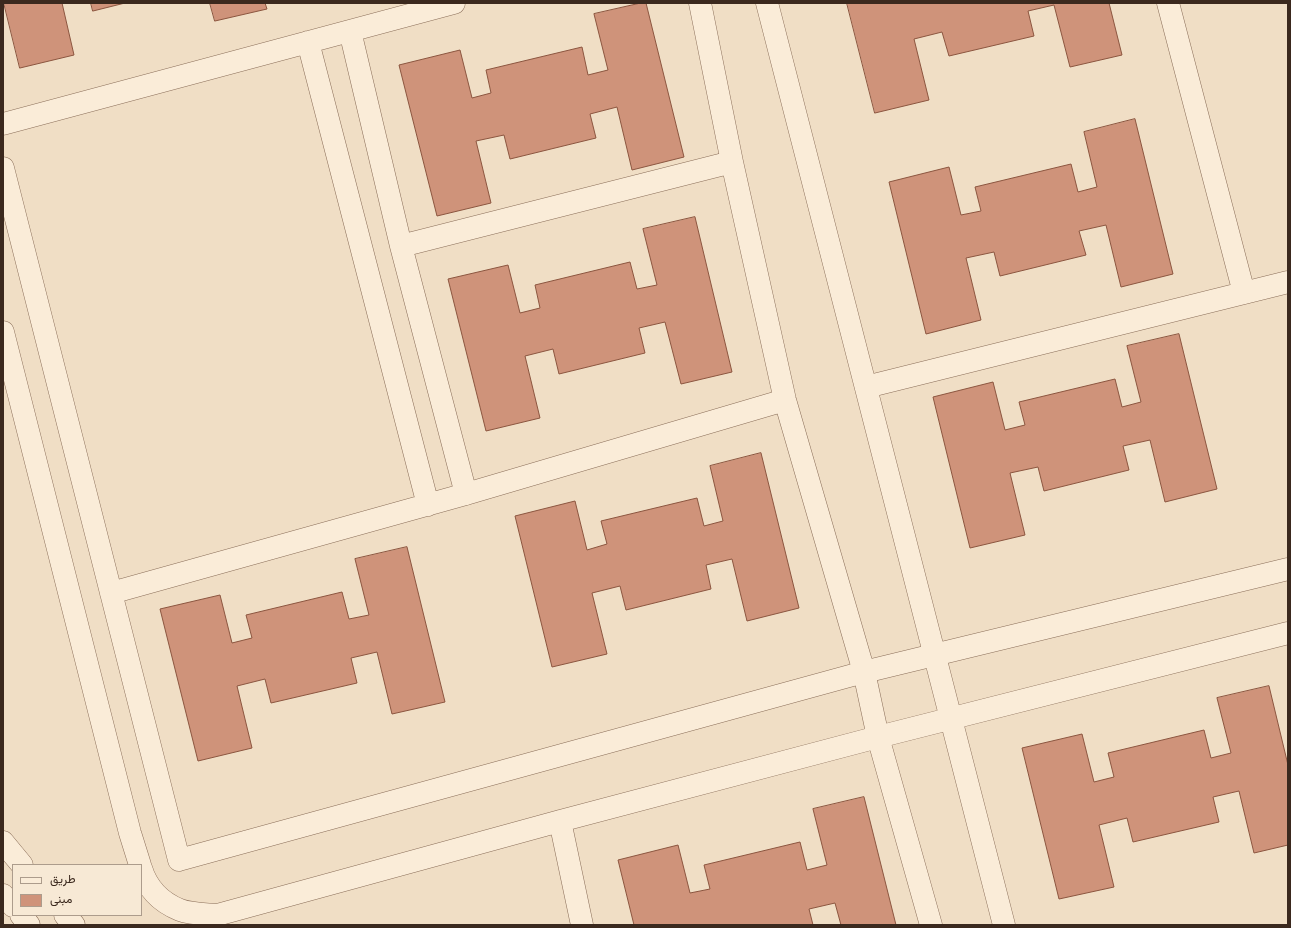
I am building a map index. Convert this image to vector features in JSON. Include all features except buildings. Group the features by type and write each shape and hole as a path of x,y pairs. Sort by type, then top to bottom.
{"street":[{"path":"3,124 454,3"},
{"path":"700,3 732,162 785,400 864,672 878,737 931,925"},
{"path":"767,3 1004,925"},
{"path":"1168,3 1244,293"},
{"path":"350,31 401,246 466,494"},
{"path":"308,42 428,505"},
{"path":"401,246 732,162"},
{"path":"3,168 179,860 864,672 935,656 1288,569"},
{"path":"866,387 1288,282"},
{"path":"3,332 130,833 140,864"},
{"path":"111,593 428,505 785,400"},
{"path":"142,871 145,881 160,899 180,910 217,915 560,821 878,737 1288,633"},
{"path":"560,821 582,925"},
{"path":"3,842 21,864"},
{"path":"3,894 12,905"},
{"path":"22,916 29,925"},
{"path":"66,916 74,925"}]}
